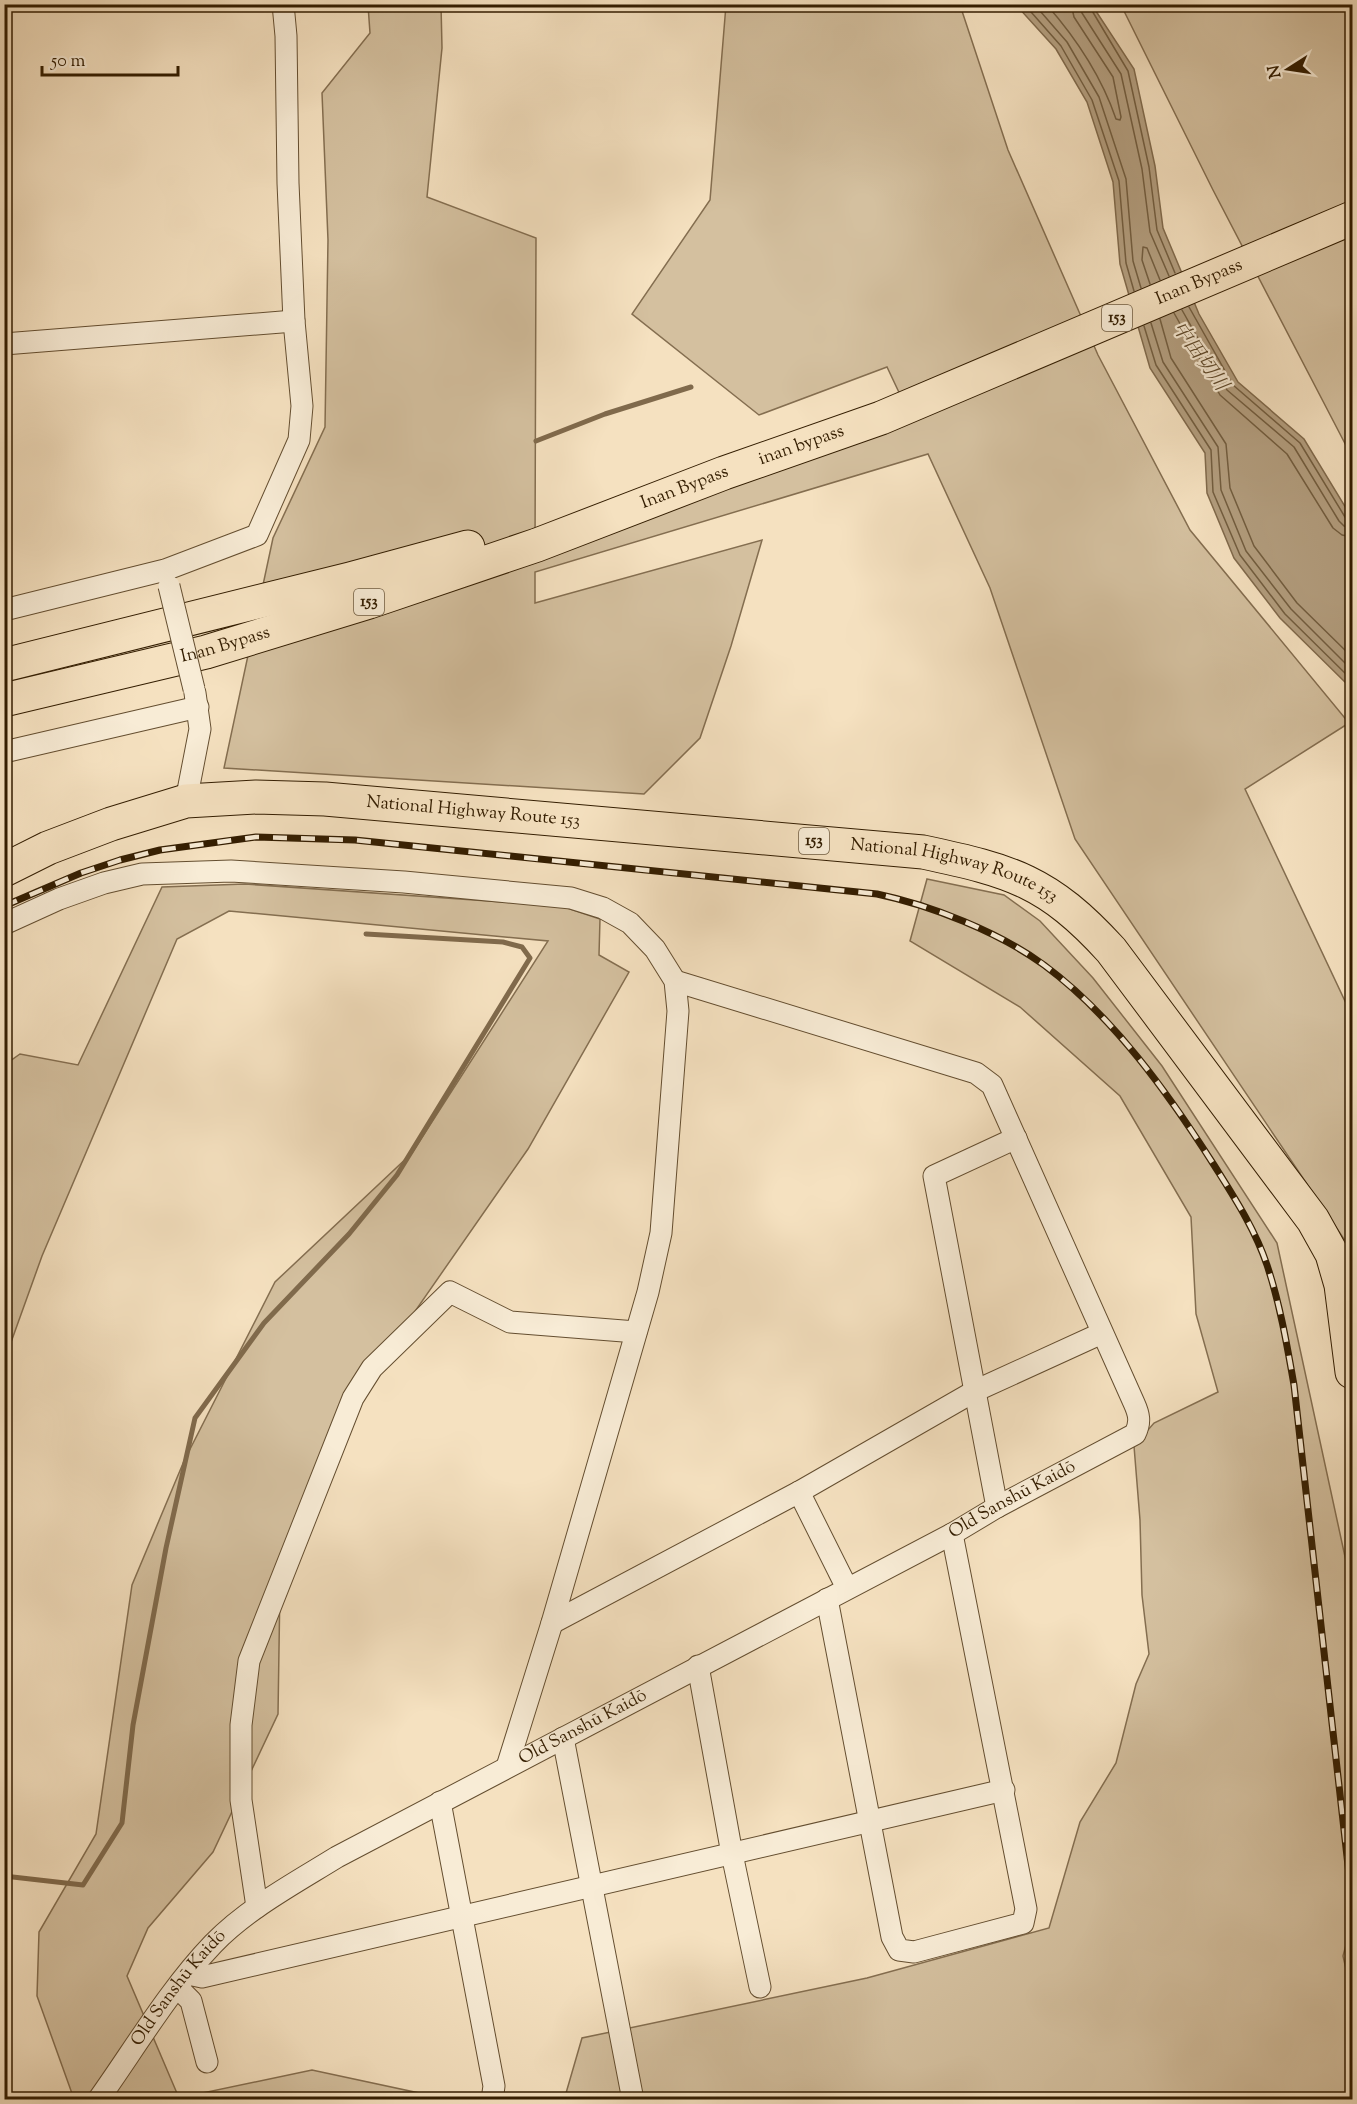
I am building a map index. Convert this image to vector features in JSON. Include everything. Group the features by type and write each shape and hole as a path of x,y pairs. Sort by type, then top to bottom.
{"highway":[{"name":"Inan Bypass","path":"881,418 1353,218"},
{"name":"inan bypass","path":"724,473 881,418"},
{"name":"Inan Bypass","path":"4,665 350,579 724,473"},
{"name":"Inan Bypass","path":"4,700 206,652 359,605 537,545 724,473"},
{"name":"National Highway Route 153","path":"4,870 48,848 111,824 186,801 256,797 325,799 923,852 978,864 1029,880 1085,921 1111,950 1313,1220 1332,1254 1341,1285 1353,1372"}],"street":[{"path":"4,610 167,578 257,535 299,440 302,406 294,321 288,183 286,36 283,4"},
{"path":"4,344 294,321"},
{"path":"167,578 196,698 200,729 186,801"},
{"path":"4,752 196,698"},
{"path":"4,924 59,899 104,883 142,874 231,871 404,882 571,898 603,908 630,923 667,964 675,981 678,1011 661,1233 636,1332 552,1623 507,1767"},
{"path":"552,1623 799,1492 975,1390 1102,1333 992,1085 976,1073 675,981"},
{"path":"997,1507 934,1176 1016,1138"},
{"path":"257,1907 241,1800 241,1725 249,1661 353,1398 372,1368 450,1293 510,1322 636,1332"},
{"name":"Old Sanshū Kaidō","path":"98,2100 183,1981 214,1944 257,1907 337,1857 952,1534 997,1507 1135,1434 1139,1426 1139,1414 1102,1333"},
{"path":"799,1492 847,1588"},
{"path":"827,1599 892,1937 899,1950 914,1952 1023,1923 1026,1910 952,1534"},
{"path":"698,1666 732,1854 760,1987"},
{"path":"562,1738 633,2100"},
{"path":"207,2062 191,2001 183,1981 464,1918 1004,1790"},
{"path":"440,1802 464,1918 494,2086 492,2100"}],"shaded area":[{"path":"368,5 441,5 442,48 427,197 536,238 535,552 912,420 887,367 759,415 632,314 710,200 726,5 960,5 1008,150 1098,355 1190,530 1349,723 1245,789 1352,1016 1352,1251 1075,839 990,588 928,454 535,572 535,603 762,540 731,646 700,738 644,794 224,768 273,538 325,427 328,240 322,93 370,33"},
{"path":"1121,5 1352,5 1352,457 1213,190"},
{"path":"927,879 1004,895 1040,921 1093,978 1162,1066 1277,1243 1352,1589 1352,1922 1343,1956 1352,1995 1352,2099 564,2100 582,2038 867,1978 1049,1928 1080,1822 1116,1763 1136,1684 1149,1654 1142,1595 1140,1520 1134,1446 1154,1423 1218,1392 1196,1314 1191,1217 1120,1096 1020,1007 910,941"},
{"path":"245,884 561,906 600,919 599,955 629,972 528,1149 331,1432 280,1584 278,1714 213,1852 148,1928 127,1976 179,2098 312,2070 419,2093 422,2099 74,2099 37,1996 39,1932 96,1834 132,1585 184,1461 275,1282 412,1153 548,941 229,911 177,939 42,1256 5,1359 6,1064 20,1054 78,1065 162,887"}],"water":[{"name":"中田切川","path":"1016,5 1092,5 1134,69 1155,166 1163,228 1199,314 1238,382 1304,439 1352,518 1352,689 1280,618 1234,558 1207,493 1205,453 1150,368 1120,264 1113,182 1087,102 1056,49"}],"waterway":[{"path":"536,441 605,414 691,387"},
{"path":"4,1876 83,1885 122,1823 133,1725 166,1548 195,1418 264,1323 349,1234 397,1175 530,958 522,947 503,942 366,934"}],"railway":[{"path":"4,906 81,873 160,850 256,837 355,840 877,894 919,905 963,921 1006,942 1044,965 1069,985 1116,1032 1138,1057 1178,1111 1250,1226 1272,1280 1294,1385 1352,1901"}]}
